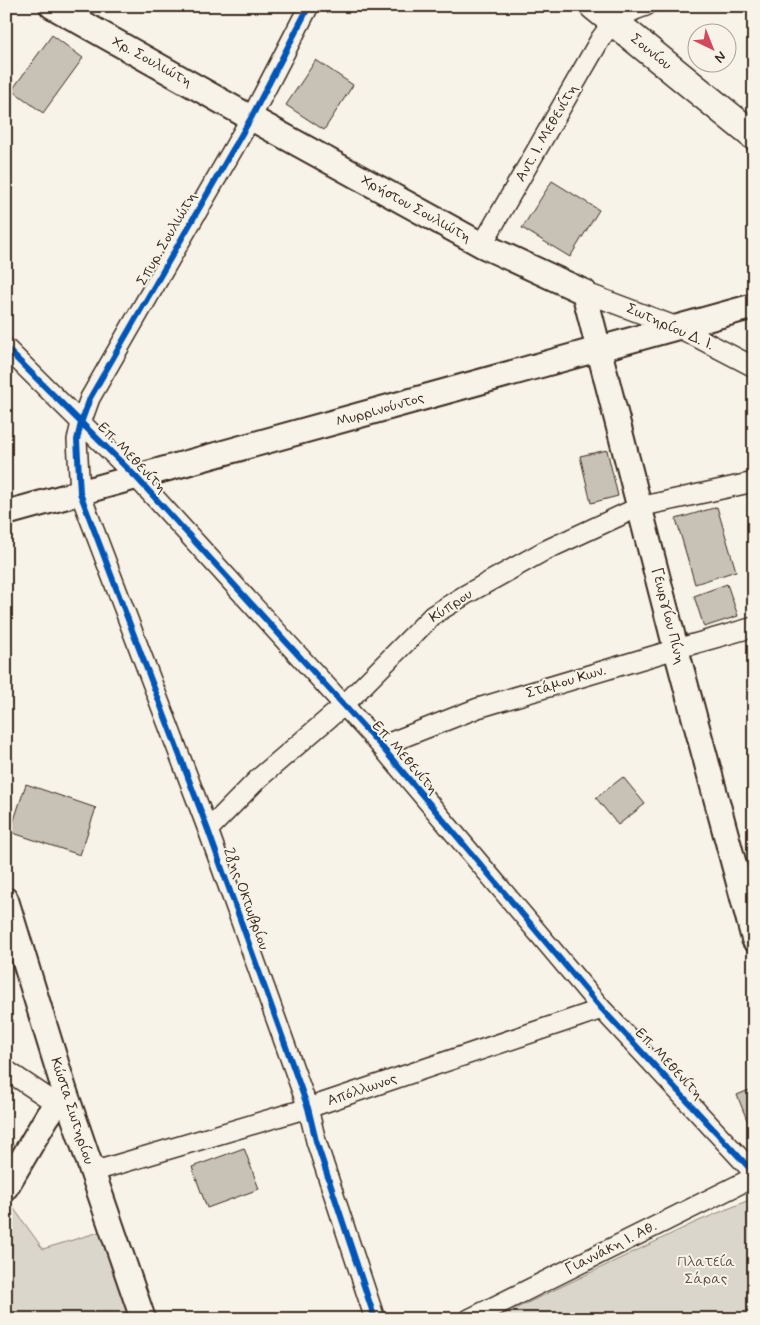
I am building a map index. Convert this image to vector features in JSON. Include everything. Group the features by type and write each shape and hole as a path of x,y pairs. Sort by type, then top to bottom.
{"main road":[{"name":"Σουνίου","path":"604,14 754,136"}],"street":[{"name":"Χρ. Σουλιώτη","path":"52,6 251,118"},
{"name":"Σπυρ. Σουλιώτη","path":"80,493 77,440 80,423 90,398 251,118 309,6"},
{"path":"604,14 634,10 646,6"},
{"name":"Αντ. Ι. Μεθενίτη","path":"482,245 601,38 604,14"},
{"name":"Χρήστου Σουλιώτη","path":"251,118 482,245 584,292"},
{"name":"Σωτηρίου Δ. Ι.","path":"584,292 677,327 754,367"},
{"name":"Γεωργίου Πίνη","path":"584,292 676,649 754,939"},
{"name":"Μυρρινούντος","path":"6,513 754,306"},
{"name":"Επ. Μεθενίτη","path":"6,348 136,477 380,746 602,1010 754,1173"},
{"name":"Κύπρου","path":"208,830 258,778 343,706 434,615 465,595 544,551 639,506 754,482"},
{"name":"28ης Οκτωβρίου","path":"80,493 208,830 308,1108 316,1141 375,1319"},
{"name":"Στάμου Κων.","path":"380,746 478,708 754,627"},
{"name":"Κώστα Σωτηρίου","path":"6,900 61,1098 92,1172 143,1319"},
{"name":"Απόλλωνος","path":"92,1172 308,1108 602,1010"},
{"path":"6,1070 61,1098 47,1117 6,1188"},
{"name":"Γιαννάκη Ι. Αθ.","path":"468,1319 754,1176"}],"green space":[{"name":"Πλατεία Σάρας","path":"754,1198 754,1319 494,1319 694,1223"},
{"path":"12,1206 43,1249 106,1230 137,1319 6,1319 6,1216"}],"building":[{"path":"52,35 83,58 43,113 12,90"},
{"path":"316,60 353,85 324,130 286,105"},
{"path":"552,181 599,210 570,257 522,228"},
{"path":"607,450 618,496 591,503 580,456"},
{"path":"717,507 736,571 695,584 676,519"},
{"path":"727,584 738,616 704,627 694,596"},
{"path":"623,777 645,804 618,825 596,798"},
{"path":"26,784 96,808 80,855 10,832"},
{"path":"754,1088 754,1123 749,1125 737,1095"},
{"path":"244,1148 259,1189 207,1208 192,1167"}],"cycle path":[{"path":"309,6 251,118 90,398 77,440 80,493 208,830 308,1108 316,1141 375,1319"},
{"path":"6,348 136,477 381,746 602,1009 754,1173"}]}
